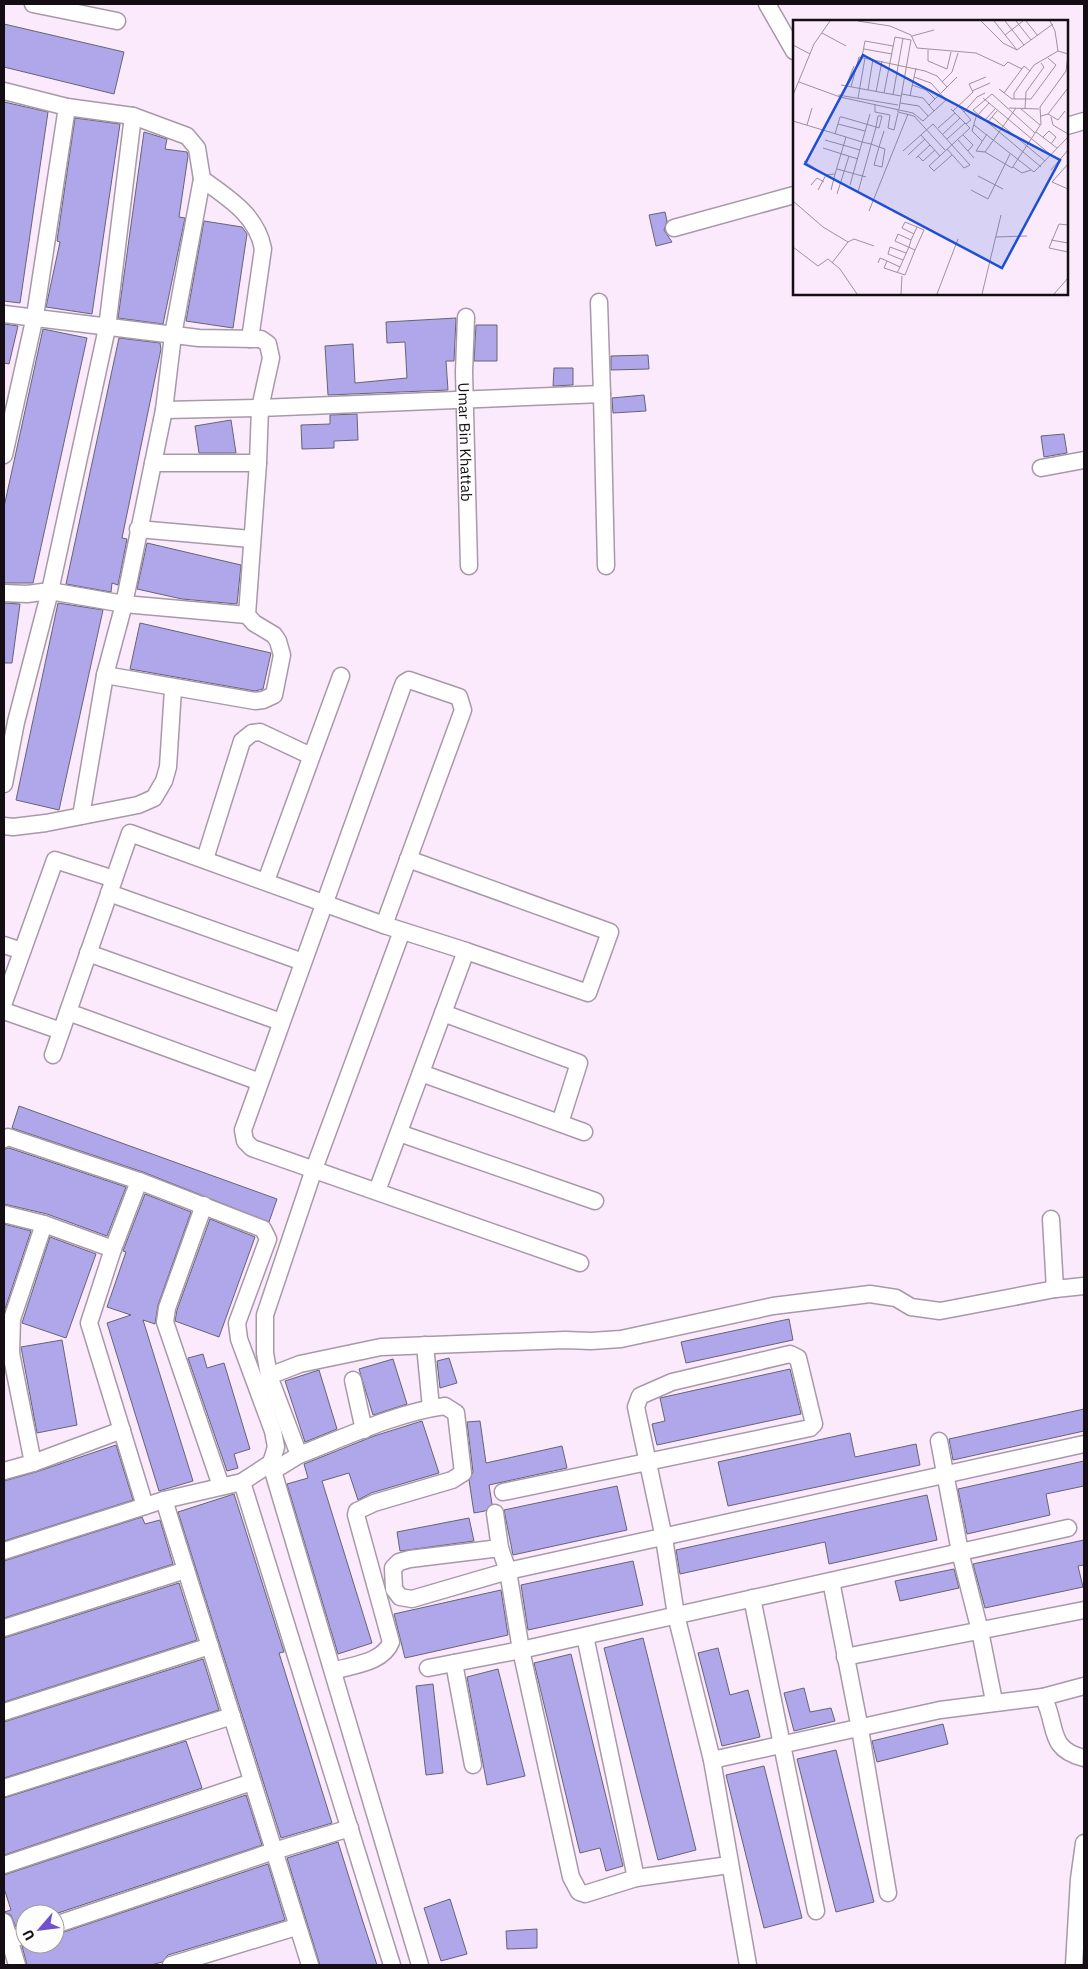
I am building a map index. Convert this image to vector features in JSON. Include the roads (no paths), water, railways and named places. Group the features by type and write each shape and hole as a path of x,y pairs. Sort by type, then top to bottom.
{"street":[{"path":"33,4 117,21"},
{"path":"767,4 793,49"},
{"path":"4,91 67,107 133,116 187,136 197,148 202,179 173,335 164,410 124,604 104,675 81,816"},
{"path":"4,455 35,316 67,107"},
{"path":"4,784 10,721 50,591 106,328 133,116"},
{"path":"1068,126 1084,121"},
{"path":"202,179 248,216 261,238 263,249 250,339"},
{"path":"674,228 793,195"},
{"path":"599,302 606,566"},
{"path":"4,314 35,316 106,328 199,338 261,340 268,344 271,358 260,408 247,615"},
{"name":"Umar Bin Khattab","path":"466,317 465,400 469,566"},
{"path":"164,410 260,408 602,394"},
{"path":"1041,468 1084,460"},
{"path":"153,463 258,463"},
{"path":"138,529 252,539"},
{"path":"4,593 27,594 50,591 124,604 247,615 254,623 274,635 281,648 274,694 264,700 255,701 174,689 104,675"},
{"path":"266,881 340,676"},
{"path":"384,925 463,710 459,697 409,680 404,683 302,962 243,1130 245,1141 252,1148 580,1263"},
{"path":"4,826 29,826 138,805 154,798 159,791 168,767 174,689"},
{"path":"205,859 242,741 246,737 260,732 311,756"},
{"path":"52,1055 130,833 384,925 588,993 610,932 408,858"},
{"path":"4,1002 55,860 111,886 302,962"},
{"path":"299,1455 269,1376 265,1353 265,1315 314,1169 402,930"},
{"path":"4,945 22,950"},
{"path":"377,1191 466,951"},
{"path":"88,953 281,1022"},
{"path":"4,1011 61,1031"},
{"path":"68,1012 260,1082"},
{"path":"443,1012 579,1063 560,1123"},
{"path":"421,1073 584,1132"},
{"path":"399,1133 595,1201"},
{"path":"4,1139 8,1137 139,1181 253,1223 263,1229 268,1239 237,1323 238,1339 273,1431 276,1447 272,1467 420,1965"},
{"path":"139,1181 113,1249 89,1323 145,1506"},
{"path":"204,1205 167,1308 166,1322 221,1486"},
{"path":"4,1214 44,1224 113,1249"},
{"path":"1051,1219 1055,1289"},
{"path":"33,1463 11,1353 11,1334 12,1319 44,1224"},
{"path":"269,1376 300,1364 381,1347 565,1340 591,1342 621,1339 773,1306 870,1294 896,1298 918,1308 940,1310 1055,1289 1084,1286"},
{"path":"425,1345 431,1408"},
{"path":"503,1492 649,1463 810,1428 814,1424 814,1420 798,1358 790,1354 672,1382 640,1396 636,1407 649,1463 664,1538 676,1615 712,1760 729,1866 748,1965"},
{"path":"353,1380 364,1430"},
{"path":"4,1551 164,1500 242,1482 299,1455 364,1430 431,1408 445,1406 456,1413 463,1472 452,1480 374,1503 357,1510 356,1515 391,1642 388,1651 379,1657 333,1671"},
{"path":"4,1471 33,1463 122,1430"},
{"path":"939,1441 960,1552 980,1632 994,1701"},
{"path":"500,1548 418,1557 399,1562 393,1568 394,1589 400,1597 412,1599 508,1571 947,1476 1084,1444"},
{"path":"242,1482 392,1965"},
{"path":"164,1500 296,1927 310,1965"},
{"path":"495,1513 500,1548 508,1571 521,1650 574,1886 578,1892 585,1894 636,1878 729,1866"},
{"path":"428,1668 585,1636 1068,1528"},
{"path":"4,1628 186,1570"},
{"path":"831,1581 860,1729 888,1893"},
{"path":"752,1598 816,1911"},
{"path":"845,1657 980,1632 1084,1610"},
{"path":"585,1636 636,1878"},
{"path":"4,1712 210,1646"},
{"path":"454,1663 473,1765"},
{"path":"712,1760 940,1710 994,1701 1043,1696 1084,1686"},
{"path":"1043,1696 1048,1707 1057,1741 1064,1751 1084,1758"},
{"path":"4,1788 232,1716"},
{"path":"4,1865 252,1782"},
{"path":"65,1922 274,1851 350,1828"},
{"path":"1074,1965 1079,1908 1079,1879 1084,1843"},
{"path":"4,1922 17,1965"},
{"path":"170,1965 296,1927"},
{"path":"9,1940 15,1938"}]}
